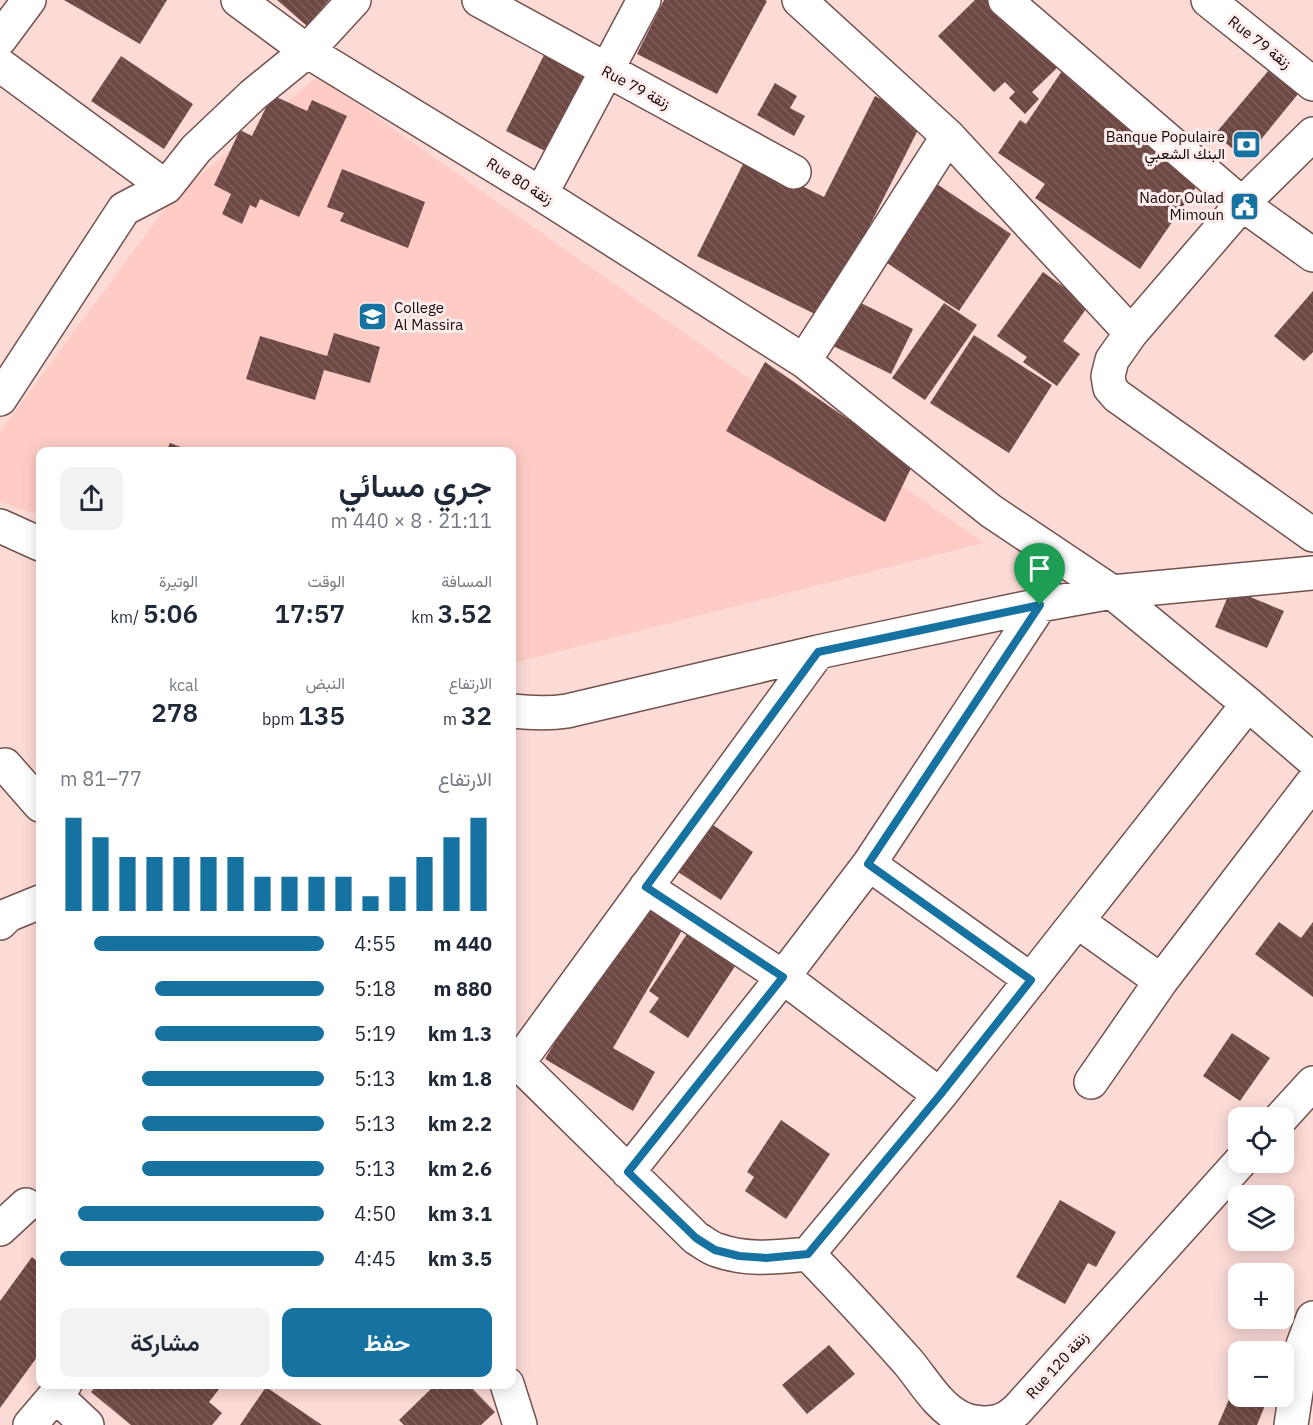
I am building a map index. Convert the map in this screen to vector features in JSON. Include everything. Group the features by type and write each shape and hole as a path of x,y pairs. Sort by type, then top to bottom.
{"street":[{"path":"0,39 29,0"},
{"name":"Rue 80 زنقة","path":"238,0 307,51 541,194 804,361 991,511 1112,592 1313,760"},
{"path":"0,399 124,209 166,187 196,148 253,95 307,51 354,0"},
{"name":"Rue 79 زنقة","path":"479,0 794,172"},
{"path":"541,194 644,0"},
{"path":"800,0 948,136 1131,333"},
{"name":"Rue 79 زنقة","path":"1208,0 1313,84"},
{"path":"1020,5 1242,204 1313,255"},
{"path":"0,65 166,187"},
{"path":"1313,134 1242,204 1131,333 1112,360 1108,376 1110,388 1117,396 1313,535"},
{"path":"804,361 948,136"},
{"path":"0,526 36,542"},
{"path":"516,711 548,714 567,711 818,652 1112,592 1313,573"},
{"path":"628,1172 783,977 868,864 1040,605"},
{"path":"516,1063 818,652"},
{"path":"516,1065 696,1238 715,1250 739,1256 766,1258 808,1254 940,1095 1248,704"},
{"path":"2,764 36,791"},
{"path":"2,764 36,801"},
{"path":"1091,1082 1161,981 1313,782"},
{"path":"868,864 1031,980"},
{"path":"646,887 783,977 940,1095"},
{"path":"0,923 8,915 36,904"},
{"path":"1077,921 1161,981"},
{"path":"1291,1107 1313,1083"},
{"name":"Rue 120 زنقة","path":"808,1254 951,1412 962,1419 977,1423 995,1422 1017,1410 1230,1173"},
{"path":"0,1228 26,1205"},
{"path":"1291,1425 1303,1344 1313,1318"},
{"path":"509,1389 520,1425"},
{"path":"30,1425 60,1390 87,1425"}],"shaded area":[{"name":"College Al Massira","path":"318,76 984,543 516,662 516,447 36,447 36,514 0,502 0,432 172,199"}],"building":[{"path":"64,0 167,0 140,44"},
{"path":"277,0 329,0 307,26"},
{"path":"664,0 767,1 717,94 637,54"},
{"path":"975,0 997,0 1061,64 1032,92 1039,99 1025,114 1009,98 1015,92 1005,82 994,92 938,36"},
{"path":"550,43 592,64 547,152 506,131"},
{"path":"121,56 193,104 164,149 91,101"},
{"path":"1064,68 1203,177 1140,269 1035,198 1045,184 998,153 1020,120 1026,124"},
{"path":"1269,70 1298,94 1245,159 1215,134"},
{"path":"775,83 797,96 790,108 805,116 794,136 757,115"},
{"path":"272,95 307,111 312,100 347,116 299,217 260,199 256,208 250,205 242,224 222,214 231,194 214,185 240,130 252,136"},
{"path":"875,96 923,120 823,318 697,256 746,158 824,197"},
{"path":"342,169 425,202 408,248 340,221 344,213 327,207"},
{"path":"934,182 1011,234 959,311 881,259"},
{"path":"1043,272 1089,305 1063,341 1080,354 1057,386 1023,362 1027,357 997,336"},
{"path":"1313,291 1313,352 1304,361 1274,336"},
{"path":"849,297 913,329 891,374 827,343"},
{"path":"944,303 977,325 925,400 892,378"},
{"path":"334,333 380,347 370,383 324,370 315,400 246,379 260,336 327,356"},
{"path":"974,335 1052,385 1009,453 930,403"},
{"path":"765,362 913,464 885,522 726,431"},
{"path":"170,443 181,447 168,447"},
{"path":"1231,589 1284,611 1267,648 1215,627"},
{"path":"707,821 753,852 721,900 675,870"},
{"path":"644,893 688,920 613,1048 655,1072 633,1111 545,1059"},
{"path":"1279,922 1301,938 1313,922 1313,997 1255,954"},
{"path":"693,925 741,957 688,1038 649,1012 659,998 649,991"},
{"path":"1232,1033 1270,1058 1240,1101 1203,1076"},
{"path":"781,1120 830,1154 786,1219 745,1191 754,1177 747,1172"},
{"path":"1060,1200 1116,1232 1096,1267 1088,1263 1065,1304 1016,1277"},
{"path":"32,1257 36,1260 36,1358 0,1408 0,1301"},
{"path":"829,1345 855,1374 807,1414 782,1385"},
{"path":"94,1389 219,1389 209,1402 222,1413 212,1425 131,1425 91,1392"},
{"path":"265,1389 269,1389 322,1425 240,1425"},
{"path":"431,1389 473,1389 495,1412 481,1425 404,1425 399,1420"},
{"path":"1228,1402 1228,1407 1264,1407 1257,1425 1218,1425"}],"place":[{"name":"Banque Populaire البنك الشعبي","path":"1246,145"},
{"name":"Nador Oulad Mimoun","path":"1245,206"},
{"name":"College Al Massira","path":"373,316"}],"route":[{"path":"1040,605 868,864 1031,980 940,1095 808,1254 766,1258 739,1256 715,1250 696,1238 628,1172 783,977 646,887 818,652 1040,605"}]}
